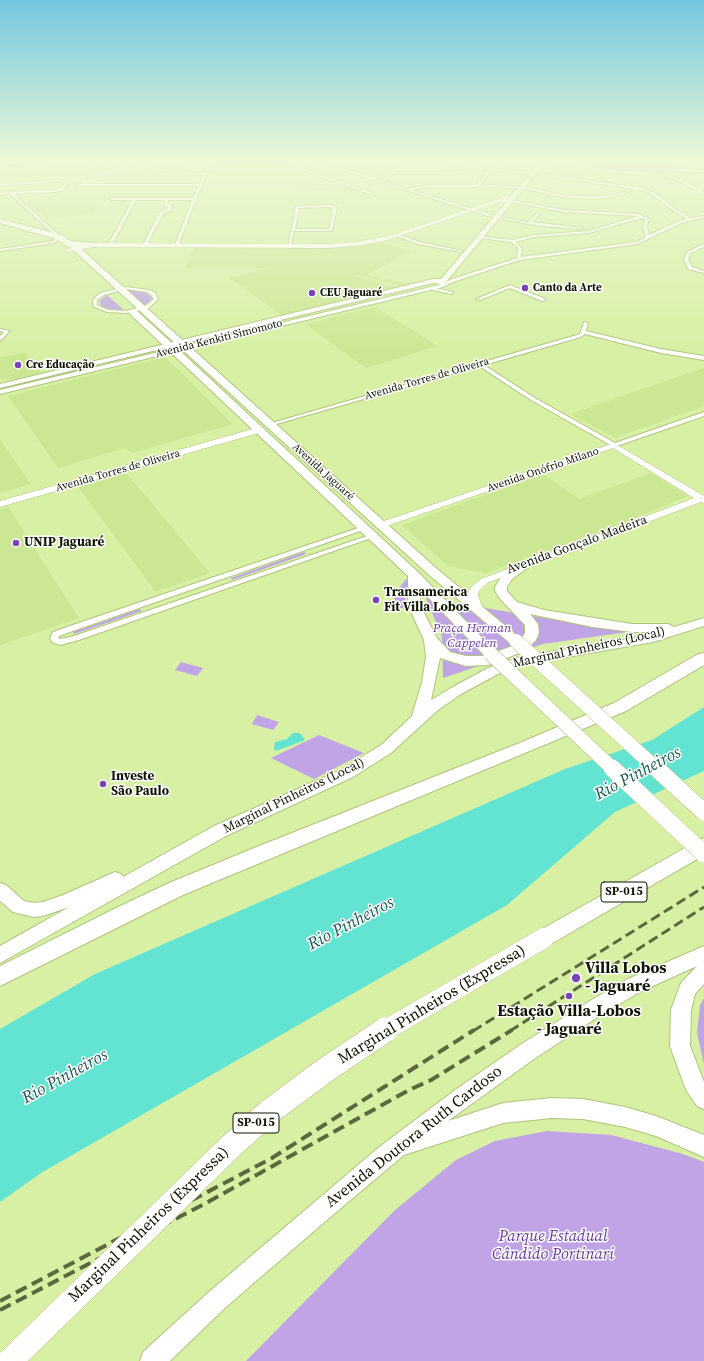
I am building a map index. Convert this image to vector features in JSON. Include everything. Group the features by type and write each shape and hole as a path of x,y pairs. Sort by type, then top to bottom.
{"highway":[{"name":"Avenida Jaguaré","path":"0,226 56,240"},
{"name":"Avenida Jaguaré","path":"16,226 38,232 71,247 143,309 177,347 256,428 414,575 486,650 704,854"},
{"path":"71,247 93,245"},
{"name":"Avenida Jaguaré","path":"71,247 78,261"},
{"name":"Avenida Jaguaré","path":"103,284 132,312 271,424 432,571 511,636 704,812"},
{"path":"430,640 444,655 466,661 488,660 512,652 527,642 532,633 528,621 501,591 507,577 523,567"},
{"path":"414,575 414,605 430,640 433,657 432,671 419,719"},
{"path":"513,605 555,617 632,628 688,626"},
{"name":"Marginal Pinheiros (Local)","path":"0,955 220,831 348,773 386,749 419,719 456,691 483,676 508,665 530,659 630,643 653,638 704,622"},
{"path":"0,976 123,914 261,852 521,749 609,712 704,658"},
{"path":"0,890 19,907 26,909 43,908 93,890 192,842 220,831"},
{"name":"Marginal Pinheiros (Expressa)","path":"10,1361 231,1146 269,1112 324,1071 382,1032 704,846"},
{"name":"Avenida Doutora Ruth Cardoso","path":"152,1361 218,1299 320,1210 462,1097 600,1005 635,985 704,954"},
{"path":"704,971 688,989 684,999 681,1010 680,1046 693,1083 704,1099"},
{"path":"400,1146 503,1113 552,1108 583,1109 625,1118 656,1126 704,1146"}],"main road":[{"path":"438,284 461,251 486,226"},
{"path":"438,284 450,273 481,237 488,226"},
{"path":"450,273 465,276"},
{"name":"Avenida Kenkiti Simomoto","path":"0,386 54,376 438,284"},
{"name":"Avenida Kenkiti Simomoto","path":"0,392 54,376"}],"street":[{"path":"26,245 56,240 45,226"},
{"path":"110,245 121,226"},
{"path":"145,245 154,226"},
{"path":"177,245 184,226"},
{"path":"289,246 293,226"},
{"path":"292,230 327,230 332,229 332,226"},
{"path":"93,245 328,246 354,244 397,235 426,226"},
{"path":"552,226 574,228 598,228"},
{"path":"481,237 512,241 534,236 580,233 607,226"},
{"path":"646,226 645,230 648,238"},
{"path":"438,284 519,260 564,252 637,243 674,226"},
{"path":"38,232 44,231 48,228"},
{"path":"574,228 580,233"},
{"path":"645,230 657,233"},
{"path":"397,235 420,243 461,251"},
{"path":"0,250 39,242 44,238"},
{"path":"512,241 520,248 519,260"},
{"path":"0,244 34,243"},
{"path":"8,244 15,248"},
{"path":"704,245 693,248 688,253 686,259 690,268 698,271 704,271"},
{"path":"478,299 507,286 512,286 544,300"},
{"path":"121,289 140,289 153,294 156,298 155,302 143,309 132,312 111,312 97,307 94,304 95,300 102,294 116,296 121,289"},
{"path":"586,323 582,332 661,351 704,358"},
{"path":"0,330 8,331 0,339"},
{"name":"Avenida Torres de Oliveira","path":"271,424 579,336 582,332"},
{"path":"479,364 533,400 614,445 703,499"},
{"name":"Avenida Onófrio Milano","path":"381,525 704,414"},
{"name":"Avenida Torres de Oliveira","path":"0,504 12,497 256,428"},
{"name":"Avenida Torres de Oliveira","path":"0,497 12,497"},
{"name":"Avenida Gonçalo Madeira","path":"478,610 473,595 474,590 478,585 497,575 523,567 703,499"},
{"path":"368,532 318,554 76,638 60,642 54,638 56,634 64,631 311,546 368,532"},
{"path":"311,546 318,554"},
{"path":"216,579 223,587"},
{"path":"152,601 159,609"}],"shaded area":[{"path":"378,242 411,251 367,275 407,284 403,286 346,273 396,288 283,316 229,278 270,268 186,268 194,247 339,247"},
{"path":"375,307 438,346 366,368 305,324"},
{"name":"Cre Educação","path":"24,352 42,373 15,379 0,379 0,358"},
{"path":"165,357 233,424 132,453 125,448 58,468 8,396"},
{"path":"704,368 704,406 615,438 570,414"},
{"path":"0,439 1,441 31,484 0,493"},
{"path":"126,473 210,573 156,592 78,487"},
{"path":"651,473 688,496 617,526 486,573 448,566 402,525 543,474 579,499"},
{"name":"UNIP Jaguaré","path":"8,507 79,618 0,645 0,510"}],"green space":[{"path":"127,290 144,292 152,298 144,305"},
{"path":"107,295 124,310 112,310 101,306 99,301"},
{"path":"304,552 306,554 232,580 231,578"},
{"path":"406,579 409,582 405,596 406,607 391,611 397,591"},
{"name":"Praça Herman Cappelen","path":"426,598 627,632 543,644 443,678 442,637"},
{"path":"140,609 142,611 74,634 73,632"},
{"path":"181,662 203,668 197,676 175,670"},
{"path":"257,715 279,722 273,730 252,724"},
{"path":"319,735 364,753 314,779 271,758"},
{"path":"704,998 704,1064 697,1033 700,1005"},
{"name":"Parque Estadual Cândido Portinari","path":"547,1131 611,1135 683,1154 704,1162 704,1361 246,1361 395,1210 456,1160 495,1141"}],"water":[{"name":"Rio Pinheiros","path":"704,707 704,771 615,812 507,905 41,1173 0,1202 0,1029 95,974 565,769 652,740"},
{"path":"293,733 300,733 305,740 276,751 274,749 275,742 287,739"}],"railway":[{"path":"473,1031 704,887"},
{"path":"510,1031 704,907"},
{"path":"0,1301 272,1158 474,1030"},
{"path":"0,1310 208,1202 409,1090 431,1080 512,1030"}],"place":[{"name":"Canto da Arte","path":"525,288"},
{"name":"CEU Jaguaré","path":"312,293"},
{"name":"Cre Educação","path":"18,365"},
{"name":"UNIP Jaguaré","path":"16,543"},
{"name":"Transamerica Fit Villa Lobos","path":"376,600"},
{"name":"Investe São Paulo","path":"103,784"},
{"name":"Villa Lobos - Jaguaré","path":"576,978"},
{"name":"Estação Villa-Lobos - Jaguaré","path":"569,996"}]}
